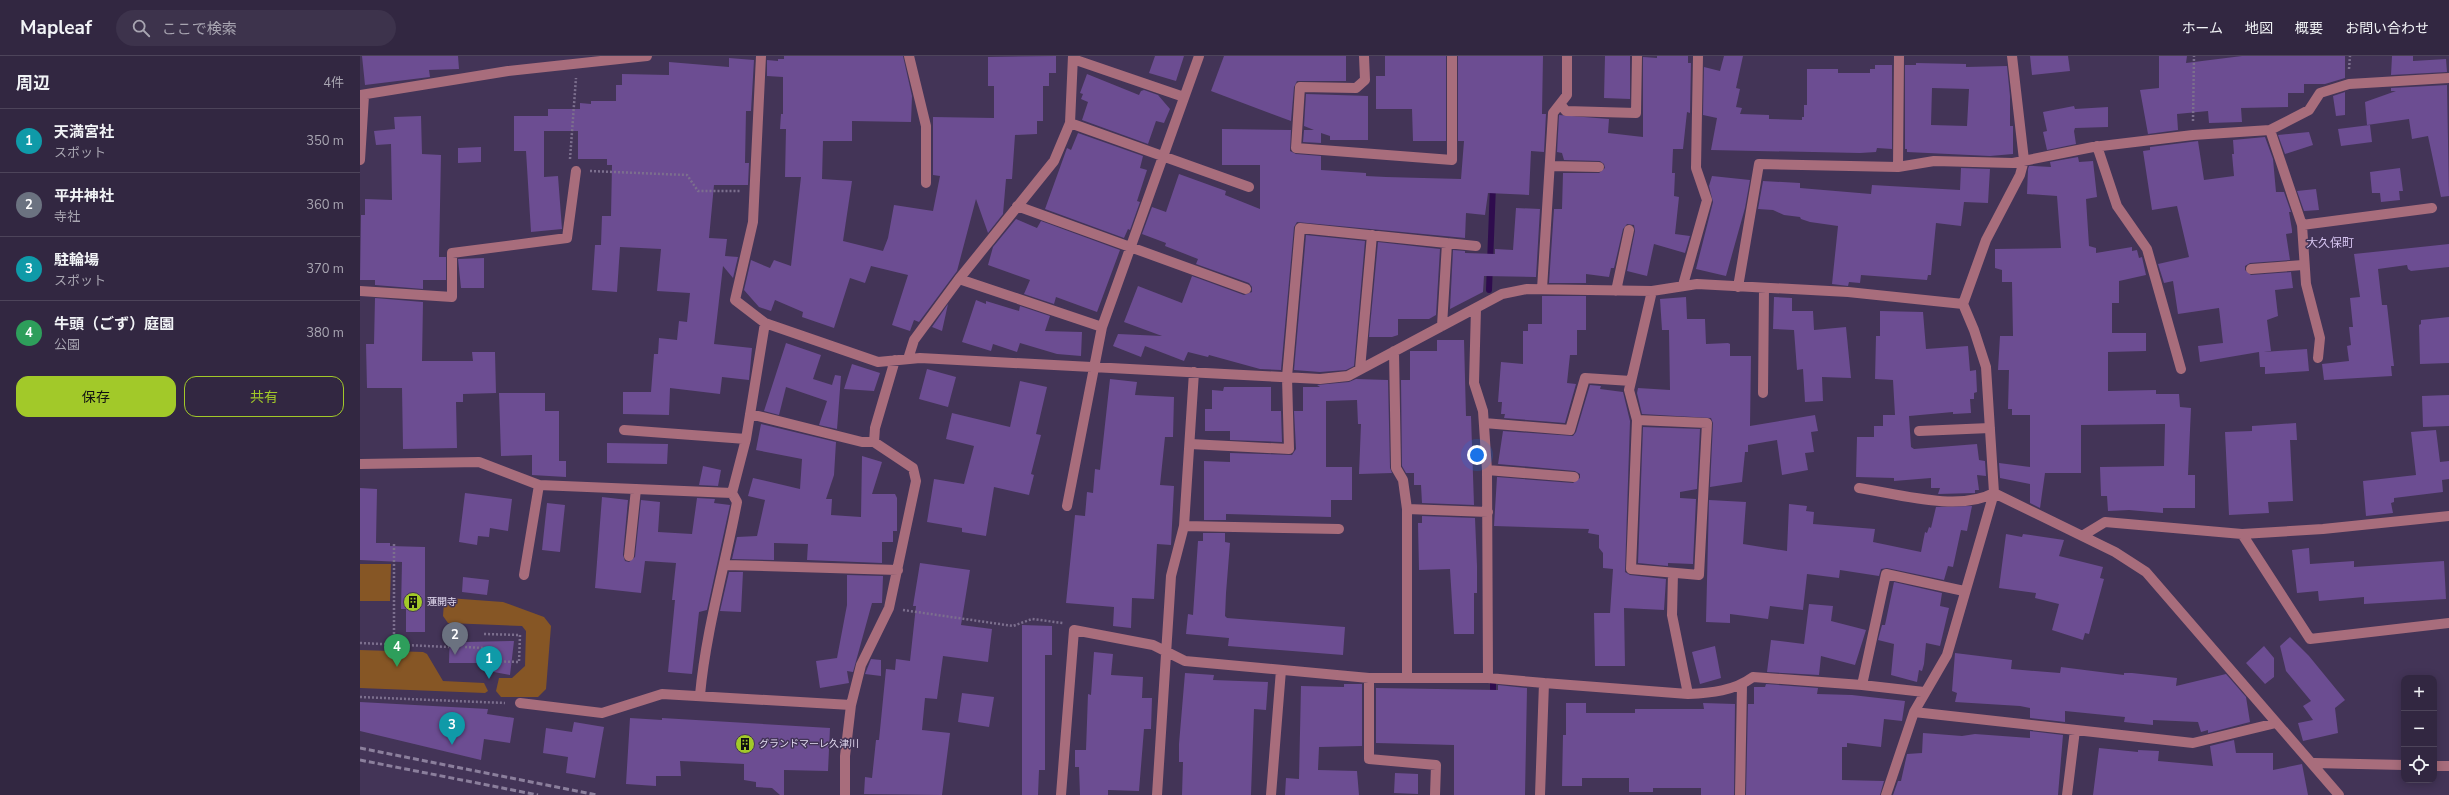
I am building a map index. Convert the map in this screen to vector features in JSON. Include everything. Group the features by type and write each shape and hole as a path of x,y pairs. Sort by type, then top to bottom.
{"street":[{"path":"360,160 362,95 508,71 647,56"},
{"path":"761,56 753,222 735,300 765,323 878,362 908,359 1320,378 1348,376 1502,294 1527,289 1652,291 1683,285 1848,292 1963,304"},
{"path":"909,56 926,126 926,182"},
{"path":"1067,506 1102,327 1199,56"},
{"path":"1364,56 1365,80 1356,88 1300,87 1296,148 1452,160 1452,56"},
{"path":"1542,289 1553,113 1567,95 1567,56"},
{"path":"1560,104 1566,111 1636,113 1637,56"},
{"path":"1683,285 1707,200 1696,168 1698,56"},
{"path":"1898,168 1899,56"},
{"path":"1886,795 1914,712 1924,692 1947,655 1964,591 1994,493 1986,368 1974,330 1963,304 1986,240 2020,175 2024,160 2012,56"},
{"path":"908,359 914,340 959,279 1054,161 1070,123 1073,57 1184,97"},
{"path":"1738,287 1759,164 1898,168 1934,161 2013,163 2097,146 2193,135 2270,130 2309,110 2320,93 2349,84 2449,78"},
{"path":"1070,123 1249,187"},
{"path":"2270,130 2302,225 2303,265 2320,338 2318,358"},
{"path":"2097,146 2118,206 2147,249 2181,369"},
{"path":"1550,166 1599,168"},
{"path":"360,291 452,297 452,253 567,238 576,171"},
{"path":"1018,206 1246,289"},
{"path":"2302,225 2432,208"},
{"path":"1190,444 1288,449 1287,377 1300,228 1476,246"},
{"path":"1616,290 1629,230"},
{"path":"1360,369 1372,235"},
{"path":"1442,326 1447,243"},
{"path":"2251,270 2303,265"},
{"path":"959,279 1102,327"},
{"path":"1763,393 1764,288"},
{"path":"1637,420 1707,422 1699,575 1631,569 1637,420 1629,390 1652,291"},
{"path":"1476,308 1474,383 1483,412 1487,470 1488,678"},
{"path":"700,696 704,658 726,565 737,502 732,493 746,439 765,323"},
{"path":"1394,351 1396,468 1403,480 1407,510 1407,678"},
{"path":"874,442 875,428 895,360"},
{"path":"1157,795 1171,576 1184,526 1194,372"},
{"path":"1484,423 1570,430 1585,378 1631,381"},
{"path":"750,414 862,442 874,442 913,468 916,481 889,608 861,665 851,705 845,756 845,795"},
{"path":"1919,432 1990,428"},
{"path":"624,430 746,439"},
{"path":"360,464 479,462 539,485 732,493"},
{"path":"1487,470 1574,477"},
{"path":"524,575 539,485"},
{"path":"1859,488 1944,501 1981,500 1994,493"},
{"path":"629,556 636,489"},
{"path":"1994,493 2115,552 2146,572 2276,723 2314,764 2339,795"},
{"path":"1407,510 1488,512"},
{"path":"2082,536 2105,522 2242,534 2323,529 2449,516"},
{"path":"1184,526 1339,529"},
{"path":"2242,534 2310,639 2449,623"},
{"path":"726,565 898,570"},
{"path":"1673,573 1672,615 1688,694"},
{"path":"1862,685 1886,574 1964,591"},
{"path":"1061,795 1074,630 1153,645 1185,661 1369,678 1488,678 1688,694 1709,693 1742,685 1753,677 1862,685 1924,692"},
{"path":"1271,795 1281,670"},
{"path":"1369,678 1369,759 1436,764 1435,795"},
{"path":"1540,795 1544,683"},
{"path":"1740,795 1742,685"},
{"path":"520,703 602,713 662,694 851,705"},
{"path":"1914,712 2193,743 2276,723"},
{"path":"2067,795 2075,730"},
{"path":"2314,764 2401,765"},
{"path":"2437,766 2449,766"}],"path":[{"path":"2193,135 2194,56"},
{"path":"577,63 570,160 576,171 687,175 698,191 755,192"},
{"path":"394,544 394,645"},
{"path":"889,608 1013,626 1032,619 1061,621 1074,630"},
{"path":"484,634 520,635 519,662 484,661"},
{"path":"360,643 449,647"},
{"path":"465,647 484,648"},
{"path":"360,697 520,703"}],"shaded area":[{"path":"360,564 391,564 390,601 360,601"},
{"path":"448,598 503,602 544,617 551,626 546,689 538,697 501,697 496,691 499,678 512,678 525,666 526,631 522,626 448,623 443,616 444,602"},
{"path":"360,650 423,652 427,654 443,681 484,683 488,691 485,693 360,688"}],"building":[{"path":"362,56 458,56 459,69 429,70 430,77 365,85"},
{"path":"784,56 903,56 912,96 911,122 852,121 852,141 823,141 822,179 852,181 843,241 883,251 888,238 894,205 933,211 940,176 933,175 933,117 994,118 994,86 988,86 988,57 1056,56 1056,73 1049,73 1049,86 1043,86 1043,121 1037,121 1037,134 1015,135 1012,179 1006,179 1003,214 988,233 976,199 957,271 919,322 914,320 910,331 892,325 908,275 871,266 865,283 850,278 834,328 802,317 803,312 775,300 771,311 759,307 744,290 751,260 770,268 774,260 791,266 801,177 785,177 786,129 780,129 781,114 783,114 783,77 767,76 767,60 778,61 778,59 784,59"},
{"path":"1155,56 1184,56 1176,81 1149,73"},
{"path":"1224,56 1346,56 1346,81 1297,81 1294,87 1291,121 1211,91"},
{"path":"1385,56 1446,56 1446,141 1413,141 1412,109 1376,109 1376,76 1385,76"},
{"path":"1458,56 1543,56 1542,114 1546,114 1544,152 1531,151 1529,195 1488,193 1485,215 1466,213 1465,238 1297,222 1294,227 1281,370 1260,369 1209,355 1208,357 1188,352 1184,361 1145,346 1141,357 1113,346 1118,334 1162,336 1124,322 1138,286 1182,303 1192,276 1244,295 1252,292 1252,287 1249,283 1196,264 1198,259 1165,246 1166,243 1142,234 1152,207 1166,212 1179,174 1226,191 1225,195 1260,209 1260,165 1222,165 1222,129 1291,130 1290,151 1296,154 1321,156 1321,170 1366,173 1366,176 1461,179 1464,141 1458,141"},
{"path":"1605,56 1630,56 1630,99 1604,98"},
{"path":"1657,56 1688,56 1688,63 1691,63 1690,113 1687,112 1683,149 1673,149 1672,173 1675,173 1674,196 1679,197 1675,234 1690,236 1685,253 1654,244 1647,276 1627,271 1635,231 1634,225 1627,224 1623,229 1614,268 1611,268 1609,277 1586,274 1586,283 1549,283 1554,209 1562,209 1563,173 1599,173 1605,168 1604,164 1600,161 1564,160 1562,153 1557,152 1559,115 1609,119 1608,133 1643,137 1643,57 1657,58"},
{"path":"1724,56 1743,56 1736,88 1740,89 1736,107 1742,108 1740,114 1769,115 1769,119 1802,120 1802,117 1804,117 1804,105 1807,105 1807,69 1838,69 1838,73 1870,73 1870,69 1875,69 1875,65 1892,65 1892,149 1877,148 1876,152 1860,153 1711,150 1717,118 1703,115 1704,67 1720,71"},
{"path":"2030,56 2068,56 2070,71 2032,75"},
{"path":"2159,56 2187,56 2186,63 2242,56 2345,56 2345,78 2325,84 2304,84 2304,93 2288,93 2288,107 2241,108 2242,122 2209,123 2208,111 2177,114 2178,130 2148,134 2140,90 2159,88"},
{"path":"2392,56 2413,56 2413,61 2446,59 2447,72 2391,75"},
{"path":"729,58 754,60 751,111 746,111 745,163 749,163 748,185 714,185 709,238 727,239 725,256 738,257 733,278 723,266 714,344 752,348 749,380 722,377 720,394 670,388 669,415 623,414 623,392 651,392 654,354 658,354 659,338 677,340 679,321 687,322 690,293 657,291 661,249 620,247 617,292 592,290 595,245 601,245 602,216 611,216 612,165 607,165 607,159 578,159 578,131 544,131 544,177 558,176 562,229 531,232 526,151 514,151 514,116 548,116 548,109 580,109 580,103 591,104 591,101 616,101 616,85 622,85 622,74 669,75 669,62 729,67"},
{"path":"1916,63 1966,64 1966,67 2007,66 2010,96 2010,126 2013,126 2013,154 1990,156 1907,152 1907,149 1905,149 1905,65 1916,65","holes":["1932,88 1969,89 1967,126 1931,125"]},
{"path":"1087,74 1139,95 1141,91 1144,90 1158,95 1170,109 1164,123 1156,121 1148,144 1082,120 1088,102 1081,99 1083,94 1080,93"},
{"path":"2447,85 2449,196 2441,197 2428,136 2412,139 2409,119 2367,125 2365,102 2396,91 2391,91 2391,88"},
{"path":"2345,92 2345,115 2336,116 2333,96"},
{"path":"1306,94 1368,96 1368,140 1330,140 1330,136 1321,133 1321,143 1303,142 1304,130 1314,130 1304,126"},
{"path":"2074,106 2075,109 2108,107 2108,127 2075,128 2076,144 2047,150 2043,132 2047,131 2043,112"},
{"path":"421,116 422,154 441,155 439,257 446,257 446,280 423,280 423,289 375,285 375,280 360,280 361,215 365,215 365,199 392,200 391,144 376,145 374,131 395,129 394,117"},
{"path":"2370,125 2372,142 2341,146 2338,129"},
{"path":"2309,132 2313,145 2285,154 2278,135"},
{"path":"1078,133 1143,156 1140,168 1147,170 1137,201 1140,202 1130,230 1128,229 1124,238 1045,209 1067,148 1071,150"},
{"path":"2265,137 2273,159 2276,192 2284,192 2291,212 2289,212 2292,233 2286,234 2290,260 2250,263 2245,266 2245,270 2251,275 2291,272 2293,288 2275,290 2278,316 2267,320 2271,351 2264,352 2307,349 2309,371 2265,374 2265,367 2260,367 2259,352 2200,362 2198,346 2223,343 2219,308 2178,314 2173,281 2164,283 2158,264 2189,257 2177,206 2152,210 2143,151 2150,150 2150,147 2198,141 2204,180 2234,176 2232,154 2234,154 2233,140"},
{"path":"481,147 481,162 458,163 458,148"},
{"path":"2078,157 2079,162 2093,161 2097,197 2086,199 2089,246 2096,248 2096,253 2132,247 2132,251 2137,250 2139,258 2142,257 2146,275 2119,281 2119,303 2112,303 2112,333 2146,333 2146,351 2108,352 2108,391 2156,390 2156,394 2179,394 2180,407 2191,408 2188,475 2195,475 2195,508 2163,508 2163,513 2129,510 2108,511 2107,496 2101,496 2100,467 2164,466 2165,424 2081,425 2081,473 2045,473 2040,508 2030,503 2030,484 2000,478 1999,463 2030,467 2030,415 2012,415 2012,409 2008,409 2009,370 1998,370 2000,336 2013,336 2012,282 2002,282 2002,270 1995,268 1995,249 2061,248 2057,196 2027,194 2028,169 2029,166 2051,167 2050,162"},
{"path":"1961,168 1990,169 1988,203 1964,202 1961,226 1936,223 1931,275 1928,275 1927,280 1861,275 1860,283 1849,282 1848,286 1832,284 1838,226 1810,222 1801,219 1800,217 1784,215 1773,210 1758,209 1763,181 1800,183 1800,188 1871,194 1872,185 1960,190"},
{"path":"2400,168 2403,191 2399,191 2400,200 2381,202 2380,193 2372,193 2370,172"},
{"path":"1712,176 1750,180 1745,208 1726,276 1696,269 1713,202 1709,186"},
{"path":"2316,189 2319,210 2304,211 2297,191"},
{"path":"1516,208 1540,209 1536,277 1484,276 1483,292 1450,309 1453,250 1465,251 1465,253 1495,254 1495,249 1513,250"},
{"path":"1016,219 1037,228 1041,221 1120,250 1097,312 1056,297 1054,304 1024,294 1030,280 988,265 993,247"},
{"path":"1306,235 1365,241 1354,366 1346,370 1320,372 1294,370"},
{"path":"1378,242 1440,249 1436,315 1429,319 1398,319 1398,335 1392,337 1369,337"},
{"path":"2449,244 2449,267 2411,271 2408,269 2407,265 2378,269 2382,305 2387,305 2394,366 2391,366 2392,376 2324,380 2322,364 2349,361 2347,346 2351,345 2349,327 2353,327 2350,298 2360,297 2354,254"},
{"path":"484,258 484,288 461,288 458,259"},
{"path":"1542,296 1586,296 1586,330 1577,330 1577,355 1570,355 1567,383 1576,384 1565,423 1504,418 1505,414 1501,414 1502,402 1498,402 1501,362 1523,364 1523,331 1528,331 1528,324 1542,324"},
{"path":"1686,297 1687,319 1705,319 1706,344 1728,343 1730,344 1730,356 1751,356 1750,426 1815,415 1818,431 1811,432 1814,452 1805,453 1808,470 1782,475 1777,440 1748,445 1748,452 1745,452 1742,482 1710,487 1713,423 1711,418 1642,414 1637,393 1638,388 1670,390 1669,330 1662,330 1660,299"},
{"path":"1774,297 1792,298 1792,311 1813,311 1814,330 1846,327 1851,378 1822,377 1823,401 1805,402 1803,369 1797,370 1794,330 1773,329"},
{"path":"375,298 423,302 422,361 473,361 472,352 495,352 496,393 463,394 463,402 456,402 457,448 403,449 402,388 367,388 366,344 374,344"},
{"path":"976,300 986,304 986,301 1019,311 1020,306 1050,316 1045,331 1082,332 1081,356 1057,354 1020,343 1017,352 993,344 991,351 962,342"},
{"path":"948,304 942,331 932,327"},
{"path":"1880,311 1923,312 1926,349 1968,346 1970,371 1976,370 1977,392 1974,393 1974,399 1970,399 1971,413 1953,414 1953,412 1909,416 1911,447 1914,449 1977,444 1979,460 1985,461 1986,476 1977,475 1979,490 1975,490 1975,493 1938,494 1940,488 1931,488 1931,478 1894,481 1894,478 1856,477 1857,437 1874,437 1874,426 1883,426 1883,415 1895,415 1893,380 1875,379 1876,336 1880,336"},
{"path":"2449,317 2449,363 2420,364 2419,325 2421,324 2421,320"},
{"path":"1437,340 1464,340 1466,416 1471,416 1474,505 1422,503 1421,485 1414,485 1414,473 1406,473 1402,466 1401,380 1410,380 1410,351 1437,351"},
{"path":"786,343 821,355 813,379 832,385 835,375 841,376 837,429 819,425 827,401 786,387 779,415 764,411"},
{"path":"852,364 880,373 874,391 844,389"},
{"path":"927,369 956,377 948,407 919,399"},
{"path":"1110,379 1137,382 1135,395 1174,397 1173,437 1165,437 1160,485 1174,486 1171,545 1157,544 1154,599 1132,598 1131,628 1113,626 1114,607 1066,603 1075,515 1085,516 1087,492 1093,493 1095,469 1100,470"},
{"path":"1356,379 1388,380 1390,468 1392,473 1359,474 1361,424 1358,424 1357,400 1326,401 1326,467 1352,467 1352,500 1331,500 1331,517 1226,514 1226,520 1204,520 1204,461 1230,462 1230,453 1292,455 1296,449 1294,411 1303,411 1303,387 1320,387 1317,385 1349,382"},
{"path":"1020,381 1047,387 1036,434 1041,435 1031,474 1034,475 1029,495 994,487 986,536 962,532 962,528 927,522 934,479 964,484 974,446 946,439 952,413 1010,427"},
{"path":"1590,385 1601,386 1600,389 1623,392 1630,421 1625,572 1630,575 1666,579 1664,610 1624,608 1625,666 1595,666 1594,613 1610,613 1613,569 1603,568 1603,553 1599,548 1599,535 1588,533 1589,529 1494,526 1497,477 1573,483 1580,478 1580,474 1575,471 1498,464 1503,431 1573,436 1576,432"},
{"path":"1224,387 1271,387 1271,411 1281,411 1282,442 1230,440 1230,431 1205,431 1205,409 1212,409 1212,390 1223,391"},
{"path":"499,393 545,393 545,411 559,411 559,461 566,461 566,477 532,475 532,455 501,456"},
{"path":"2449,395 2449,426 2423,427 2422,396"},
{"path":"2296,423 2297,440 2290,440 2293,501 2268,502 2269,513 2229,515 2225,432 2252,431 2252,426"},
{"path":"761,424 836,442 834,475 826,499 832,499 831,515 861,517 862,456 882,462 872,494 895,494 897,498 897,531 893,531 893,542 882,542 882,563 807,560 808,544 774,543 774,560 732,559 737,537 757,536 765,500 748,496 753,478 800,489 802,459 756,450"},
{"path":"1643,427 1700,429 1697,489 1680,492 1680,498 1696,499 1693,564 1668,563 1668,566 1638,563"},
{"path":"2436,430 2440,462 2449,461 2449,479 2442,480 2443,492 2394,498 2394,502 2391,503 2393,513 2366,516 2363,481 2416,475 2411,432"},
{"path":"607,443 668,444 667,464 607,463"},
{"path":"703,466 721,470 718,486 699,485"},
{"path":"360,488 377,489 376,543 390,543 390,546 425,547 425,632 406,632 406,609 401,609 402,562 360,560"},
{"path":"465,493 512,499 508,531 490,528 489,537 478,536 477,545 459,542"},
{"path":"602,497 628,500 623,555 625,561 629,562 635,557 641,500 660,502 658,532 692,534 697,498 715,499 714,503 730,505 707,610 699,612 692,674 668,672 675,600 672,600 676,563 645,561 641,593 595,588"},
{"path":"1709,500 1746,502 1743,544 1787,551 1789,504 1807,506 1806,511 1814,512 1813,524 1875,529 1873,542 1921,552 1925,532 1927,533 1929,527 1931,528 1936,507 1972,506 1967,531 1961,530 1953,567 1948,566 1944,580 1887,568 1881,569 1879,576 1840,570 1839,578 1807,574 1803,610 1770,606 1768,619 1730,614 1730,623 1706,622"},
{"path":"547,503 565,505 560,552 542,550"},
{"path":"1422,516 1475,518 1477,593 1474,593 1474,634 1454,634 1450,569 1419,570 1418,523 1422,523"},
{"path":"1203,533 1225,533 1225,542 1230,543 1225,616 1227,618 1345,627 1343,655 1228,646 1229,638 1186,634 1188,614 1193,615 1198,541 1203,541"},
{"path":"2006,534 2022,537 2023,534 2064,540 2059,556 2103,567 2100,578 2104,579 2089,634 2085,633 2083,640 2052,630 2059,604 2035,598 2036,593 1999,588"},
{"path":"2309,548 2310,564 2354,561 2354,567 2444,561 2446,599 2364,604 2364,597 2319,601 2318,591 2297,593 2292,550"},
{"path":"920,563 970,570 961,625 992,629 988,662 943,656 937,699 925,698 922,730 950,733 942,795 864,794 865,777 872,778 876,740 879,740 886,669 895,670 896,659 910,661 916,606 913,606"},
{"path":"729,572 743,572 741,612 720,611"},
{"path":"847,575 883,576 882,603 872,603 853,672 847,671 849,683 820,688 816,661 837,658 847,605"},
{"path":"463,577 489,580 487,595 462,592"},
{"path":"1894,582 1942,593 1940,606 1949,608 1940,646 1926,643 1924,664 1922,671 1919,670 1917,682 1891,675 1894,644 1878,640 1882,625 1885,625"},
{"path":"1809,604 1833,606 1831,621 1866,630 1855,665 1821,656 1819,675 1767,672 1771,640 1804,644"},
{"path":"1022,625 1052,626 1052,655 1045,655 1045,770 1039,770 1038,795 1022,795"},
{"path":"450,629 465,630 465,642 514,641 510,675 483,670 483,663 449,663"},
{"path":"2290,637 2309,656 2345,700 2335,708 2338,733 2303,741 2298,723 2313,720 2303,706 2311,701 2286,671 2280,646"},
{"path":"1715,646 1721,678 1700,684 1692,652"},
{"path":"2264,646 2274,658 2274,677 2265,684 2246,663"},
{"path":"1094,652 1113,654 1111,675 1143,677 1142,698 1152,698 1151,729 1144,729 1139,791 1108,790 1108,795 1080,795 1079,767 1075,767 1075,750 1086,750 1088,694 1091,695"},
{"path":"1955,653 2012,660 2011,669 2060,673 2061,667 2124,675 2124,673 2132,673 2177,678 2176,686 2226,674 2246,697 2250,722 2208,733 2208,730 2201,732 2198,722 2153,720 2153,725 2124,722 2125,717 2065,711 2065,722 2030,718 2030,708 2020,706 1955,702 1957,693 1952,691"},
{"path":"871,659 881,660 881,676 865,674"},
{"path":"1185,673 1214,675 1213,680 1268,682 1266,710 1254,709 1251,795 1182,795 1183,762 1179,762 1179,744"},
{"path":"1344,684 1362,684 1362,746 1319,747 1318,770 1357,771 1359,795 1285,795 1286,778 1299,779 1301,686 1344,687"},
{"path":"1766,684 1818,688 1817,694 1852,695 1905,701 1902,721 1884,719 1881,747 1847,743 1847,747 1842,747 1842,780 1884,781 1880,795 1746,795 1748,704 1754,704 1754,687 1765,687"},
{"path":"1498,685 1527,688 1525,795 1454,795 1454,745 1376,743 1376,688 1498,690"},
{"path":"962,693 994,697 989,727 958,722"},
{"path":"360,702 488,709 487,714 514,718 510,743 484,739 481,760 360,731"},
{"path":"1566,703 1586,703 1586,713 1635,713 1635,709 1704,709 1703,703 1735,704 1734,795 1701,795 1701,788 1653,788 1653,792 1629,792 1629,778 1582,778 1582,786 1562,786 1563,735 1566,735"},
{"name":"グランドマーレ久津川","path":"630,718 662,720 662,718 830,728 828,771 784,770 784,795 780,795 772,788 756,787 756,782 744,780 744,764 680,761 681,776 656,776 656,786 626,784"},
{"path":"574,722 604,727 595,778 566,773 568,757 543,753 546,728 572,732"},
{"path":"2030,731 2063,735 2058,795 1893,795 1898,781 1901,781 1907,754 1922,753 1923,733 1962,736 1975,734 2030,738"},
{"path":"2234,740 2236,753 2273,753 2273,770 2302,764 2308,795 2093,795 2099,748 2138,752 2138,750 2159,751 2158,761 2213,766 2210,746"},
{"path":"1395,773 1418,774 1418,794 1394,793"}],"waterway":[{"path":"1489,290 1493,185"},
{"path":"1493,679 1493,697"}],"railway":[{"path":"360,748 597,795"},
{"path":"360,760 538,795"}],"place":[{"name":"蓮開寺","path":"413,602"},
{"name":"平井神社","path":"455,655"},
{"name":"牛頭（ごず）庭園","path":"397,667"},
{"name":"天満宮社","path":"489,679"},
{"name":"グランドマーレ久津川","path":"745,744"},
{"name":"駐輪場","path":"452,745"}],"district":[{"name":"大久保町","path":"2330,243"}]}
